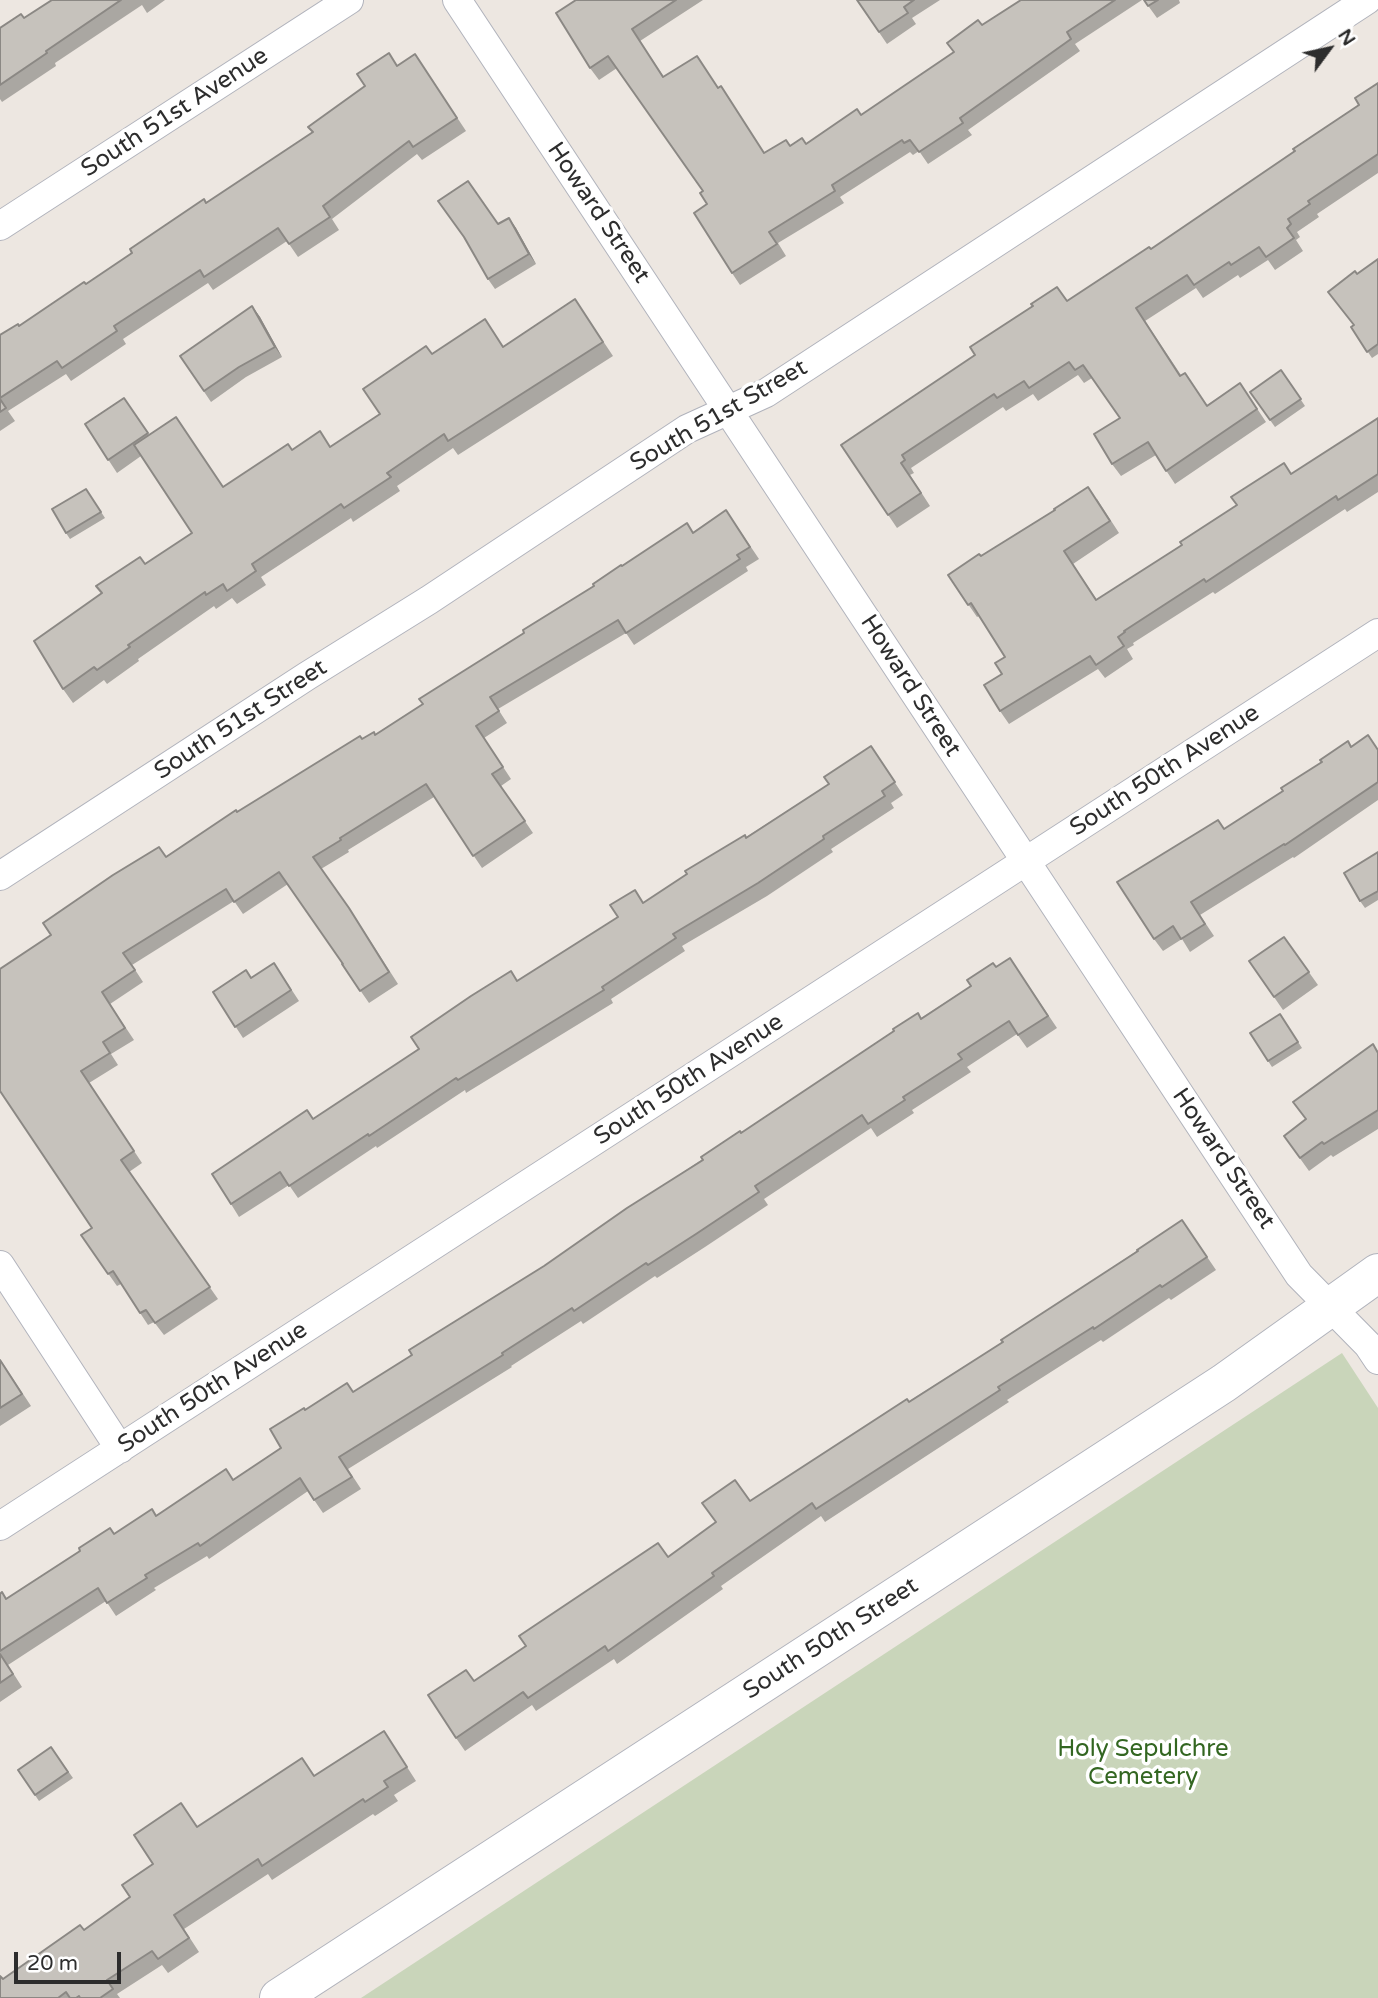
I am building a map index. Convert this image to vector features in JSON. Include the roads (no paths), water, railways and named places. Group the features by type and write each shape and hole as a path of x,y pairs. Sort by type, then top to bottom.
{"main road":[{"name":"South 50th Street","path":"279,1998 1212,1391 1378,1273"}],"street":[{"name":"South 51st Avenue","path":"0,226 349,0"},
{"name":"Howard Street","path":"457,0 1299,1275 1368,1345 1378,1360"},
{"name":"South 51st Street","path":"0,876 429,600 687,429 766,393 1367,0"},
{"name":"South 50th Avenue","path":"0,1526 1378,633"},
{"path":"0,1265 120,1448"}],"park label":[{"name":"Holy Sepulchre Cemetery","path":"1143,1764"}]}
